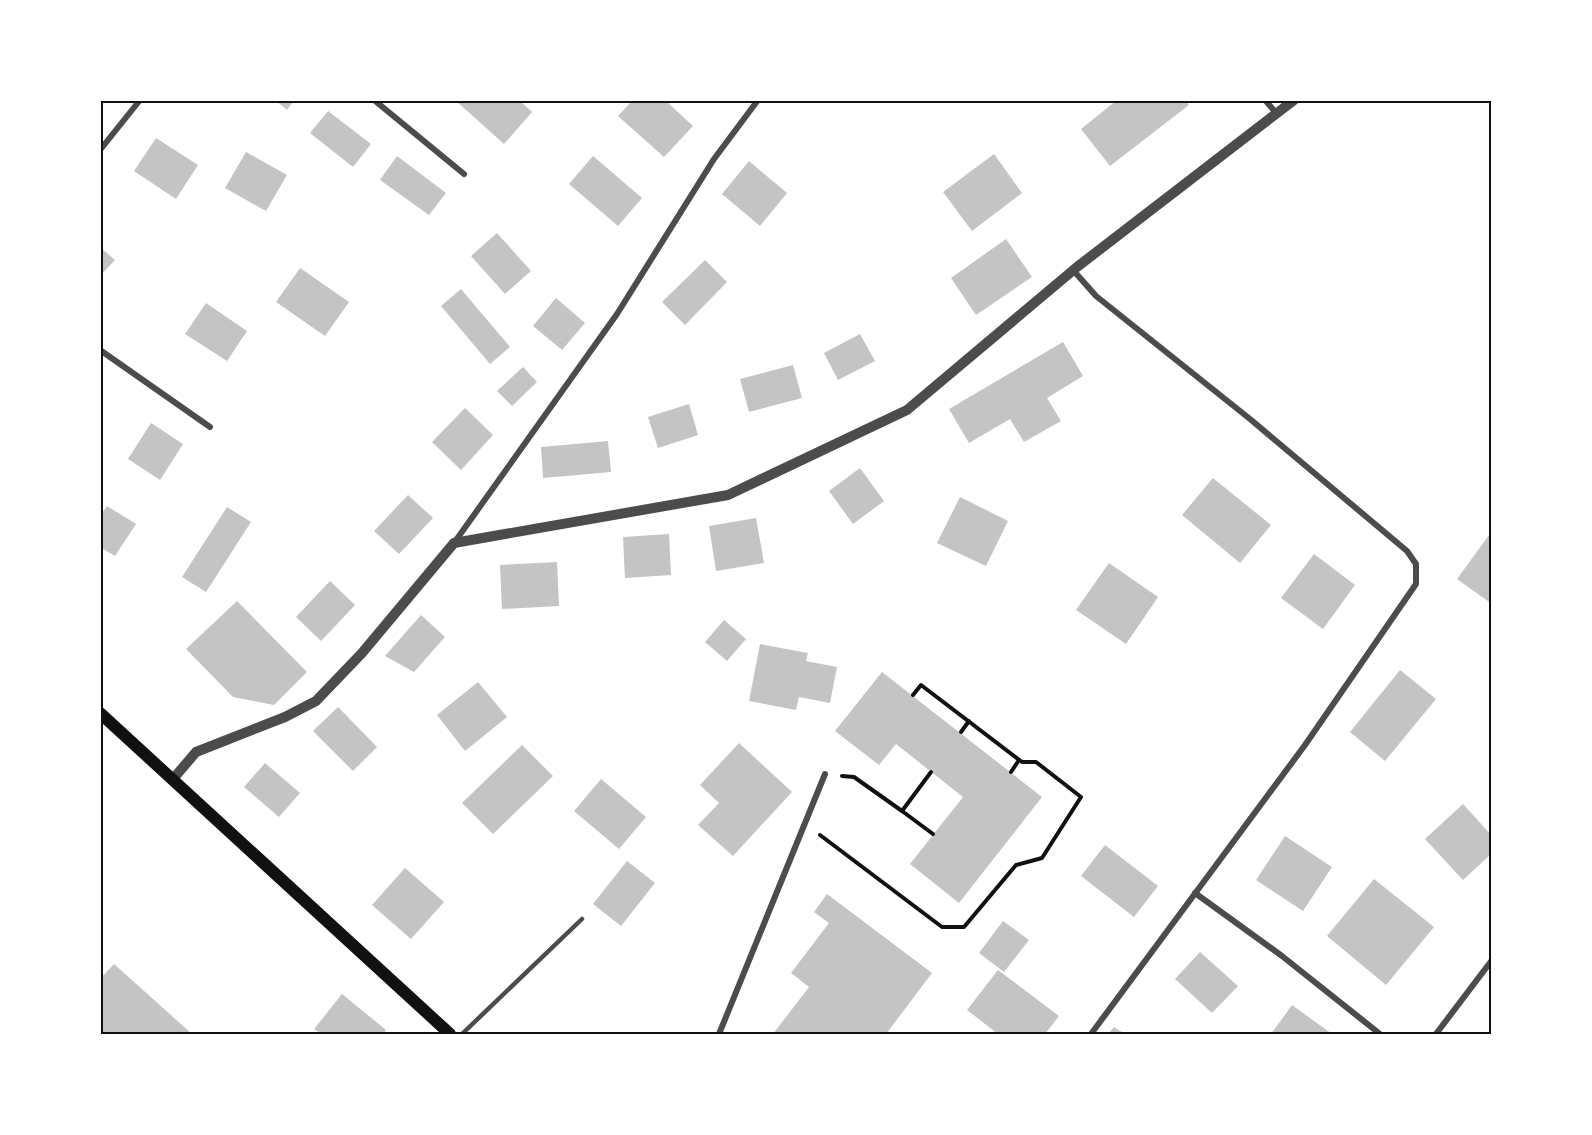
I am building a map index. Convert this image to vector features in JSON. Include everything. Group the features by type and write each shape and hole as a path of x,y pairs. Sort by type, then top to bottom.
{"main road":[{"path":"102,718 174,779 450,1035"}],"street":[{"path":"100,150 140,100"},
{"path":"374,100 464,174"},
{"path":"174,779 196,752 285,717 316,701 362,653 454,543 617,314 714,159 758,100"},
{"path":"1265,100 1277,114"},
{"path":"454,543 728,495 908,410 1073,270 1294,100"},
{"path":"1073,270 1096,296 1250,419 1398,543 1416,564 1416,584 1305,745 1091,1035"},
{"path":"100,350 210,427"},
{"path":"719,1035 825,774"},
{"path":"1195,893 1282,956 1380,1035"},
{"path":"1436,1035 1491,960"}],"lane":[{"path":"462,1035 582,919"}],"path":[{"path":"805,824 942,927 964,927 1016,865 1042,858 1081,797 1036,762 1019,760 921,685 913,695"},
{"path":"961,732 969,721"},
{"path":"1011,772 1019,760"},
{"path":"902,810 931,772"},
{"path":"825,774 854,777 933,834"}],"building":[{"path":"275,100 294,100 287,110"},
{"path":"455,100 519,100 532,112 504,144"},
{"path":"633,100 665,100 693,126 664,157 618,116"},
{"path":"1117,100 1185,100 1189,105 1110,166 1081,129"},
{"path":"328,111 371,144 353,167 310,133"},
{"path":"156,138 198,165 176,199 134,171"},
{"path":"246,152 287,175 266,211 225,188"},
{"path":"994,154 1022,193 972,231 943,192"},
{"path":"397,156 446,193 429,215 380,180"},
{"path":"593,156 642,198 618,226 569,184"},
{"path":"749,161 787,193 760,226 722,194"},
{"path":"497,233 531,271 505,294 471,256"},
{"path":"1006,239 1032,277 976,315 951,278"},
{"path":"100,247 115,260 100,276"},
{"path":"705,260 727,282 685,325 662,302"},
{"path":"300,268 349,302 325,336 276,302"},
{"path":"461,289 510,347 490,364 441,306"},
{"path":"556,298 585,323 562,350 533,326"},
{"path":"206,303 247,331 227,361 185,334"},
{"path":"860,334 875,361 838,380 824,353"},
{"path":"1063,342 1083,376 1047,398 1061,421 1024,442 1010,419 969,443 949,409"},
{"path":"793,365 802,398 749,412 740,379"},
{"path":"523,367 537,382 512,406 497,391"},
{"path":"689,404 698,435 658,448 648,417"},
{"path":"465,408 493,435 461,470 432,442"},
{"path":"151,423 183,444 160,480 128,459"},
{"path":"608,441 611,472 543,478 541,447"},
{"path":"860,468 884,501 853,524 829,491"},
{"path":"1213,478 1271,525 1240,563 1182,515"},
{"path":"408,495 433,518 399,554 374,531"},
{"path":"960,497 1008,521 986,566 937,543"},
{"path":"107,506 136,524 115,556 100,547 100,516"},
{"path":"227,507 251,522 206,592 182,577"},
{"path":"756,518 764,563 716,571 709,526"},
{"path":"1492,531 1492,604 1457,579"},
{"path":"669,534 671,575 625,578 623,537"},
{"path":"1314,554 1355,585 1323,629 1281,598"},
{"path":"557,562 559,606 502,609 500,565"},
{"path":"1109,563 1158,597 1126,644 1076,610"},
{"path":"330,581 355,605 321,641 296,617"},
{"path":"237,601 307,672 274,705 233,697 186,649"},
{"path":"421,615 445,637 414,672 385,656"},
{"path":"724,620 746,639 727,661 705,642"},
{"path":"760,644 808,653 806,661 837,667 830,703 799,697 796,710 749,701"},
{"path":"1400,670 1436,699 1385,761 1350,732"},
{"path":"882,672 1042,797 959,903 910,864 963,797 896,744 879,765 835,731"},
{"path":"478,682 507,717 465,751 437,715"},
{"path":"338,707 377,747 353,771 313,731"},
{"path":"739,743 792,792 733,856 698,825 719,803 700,785"},
{"path":"522,745 553,776 493,834 462,803"},
{"path":"265,763 300,793 279,817 244,787"},
{"path":"601,779 646,817 619,849 574,811"},
{"path":"1463,804 1492,836 1492,853 1463,880 1425,839"},
{"path":"1285,836 1332,867 1303,911 1256,880"},
{"path":"1105,845 1158,886 1134,917 1081,876"},
{"path":"627,861 655,883 621,926 593,904"},
{"path":"405,868 444,902 411,939 372,905"},
{"path":"1374,879 1434,927 1386,985 1327,936"},
{"path":"827,894 932,973 886,1034 773,1034 809,987 791,973 829,923 814,912"},
{"path":"1003,921 1029,940 1004,972 979,953"},
{"path":"1200,952 1238,986 1212,1013 1175,979"},
{"path":"114,964 192,1034 100,1034 100,979"},
{"path":"998,970 1059,1016 1045,1034 998,1034 967,1010"},
{"path":"342,994 386,1030 383,1034 322,1034 314,1029"},
{"path":"1292,1005 1332,1034 1271,1034"},
{"path":"1114,1027 1125,1034 1108,1034"}]}
